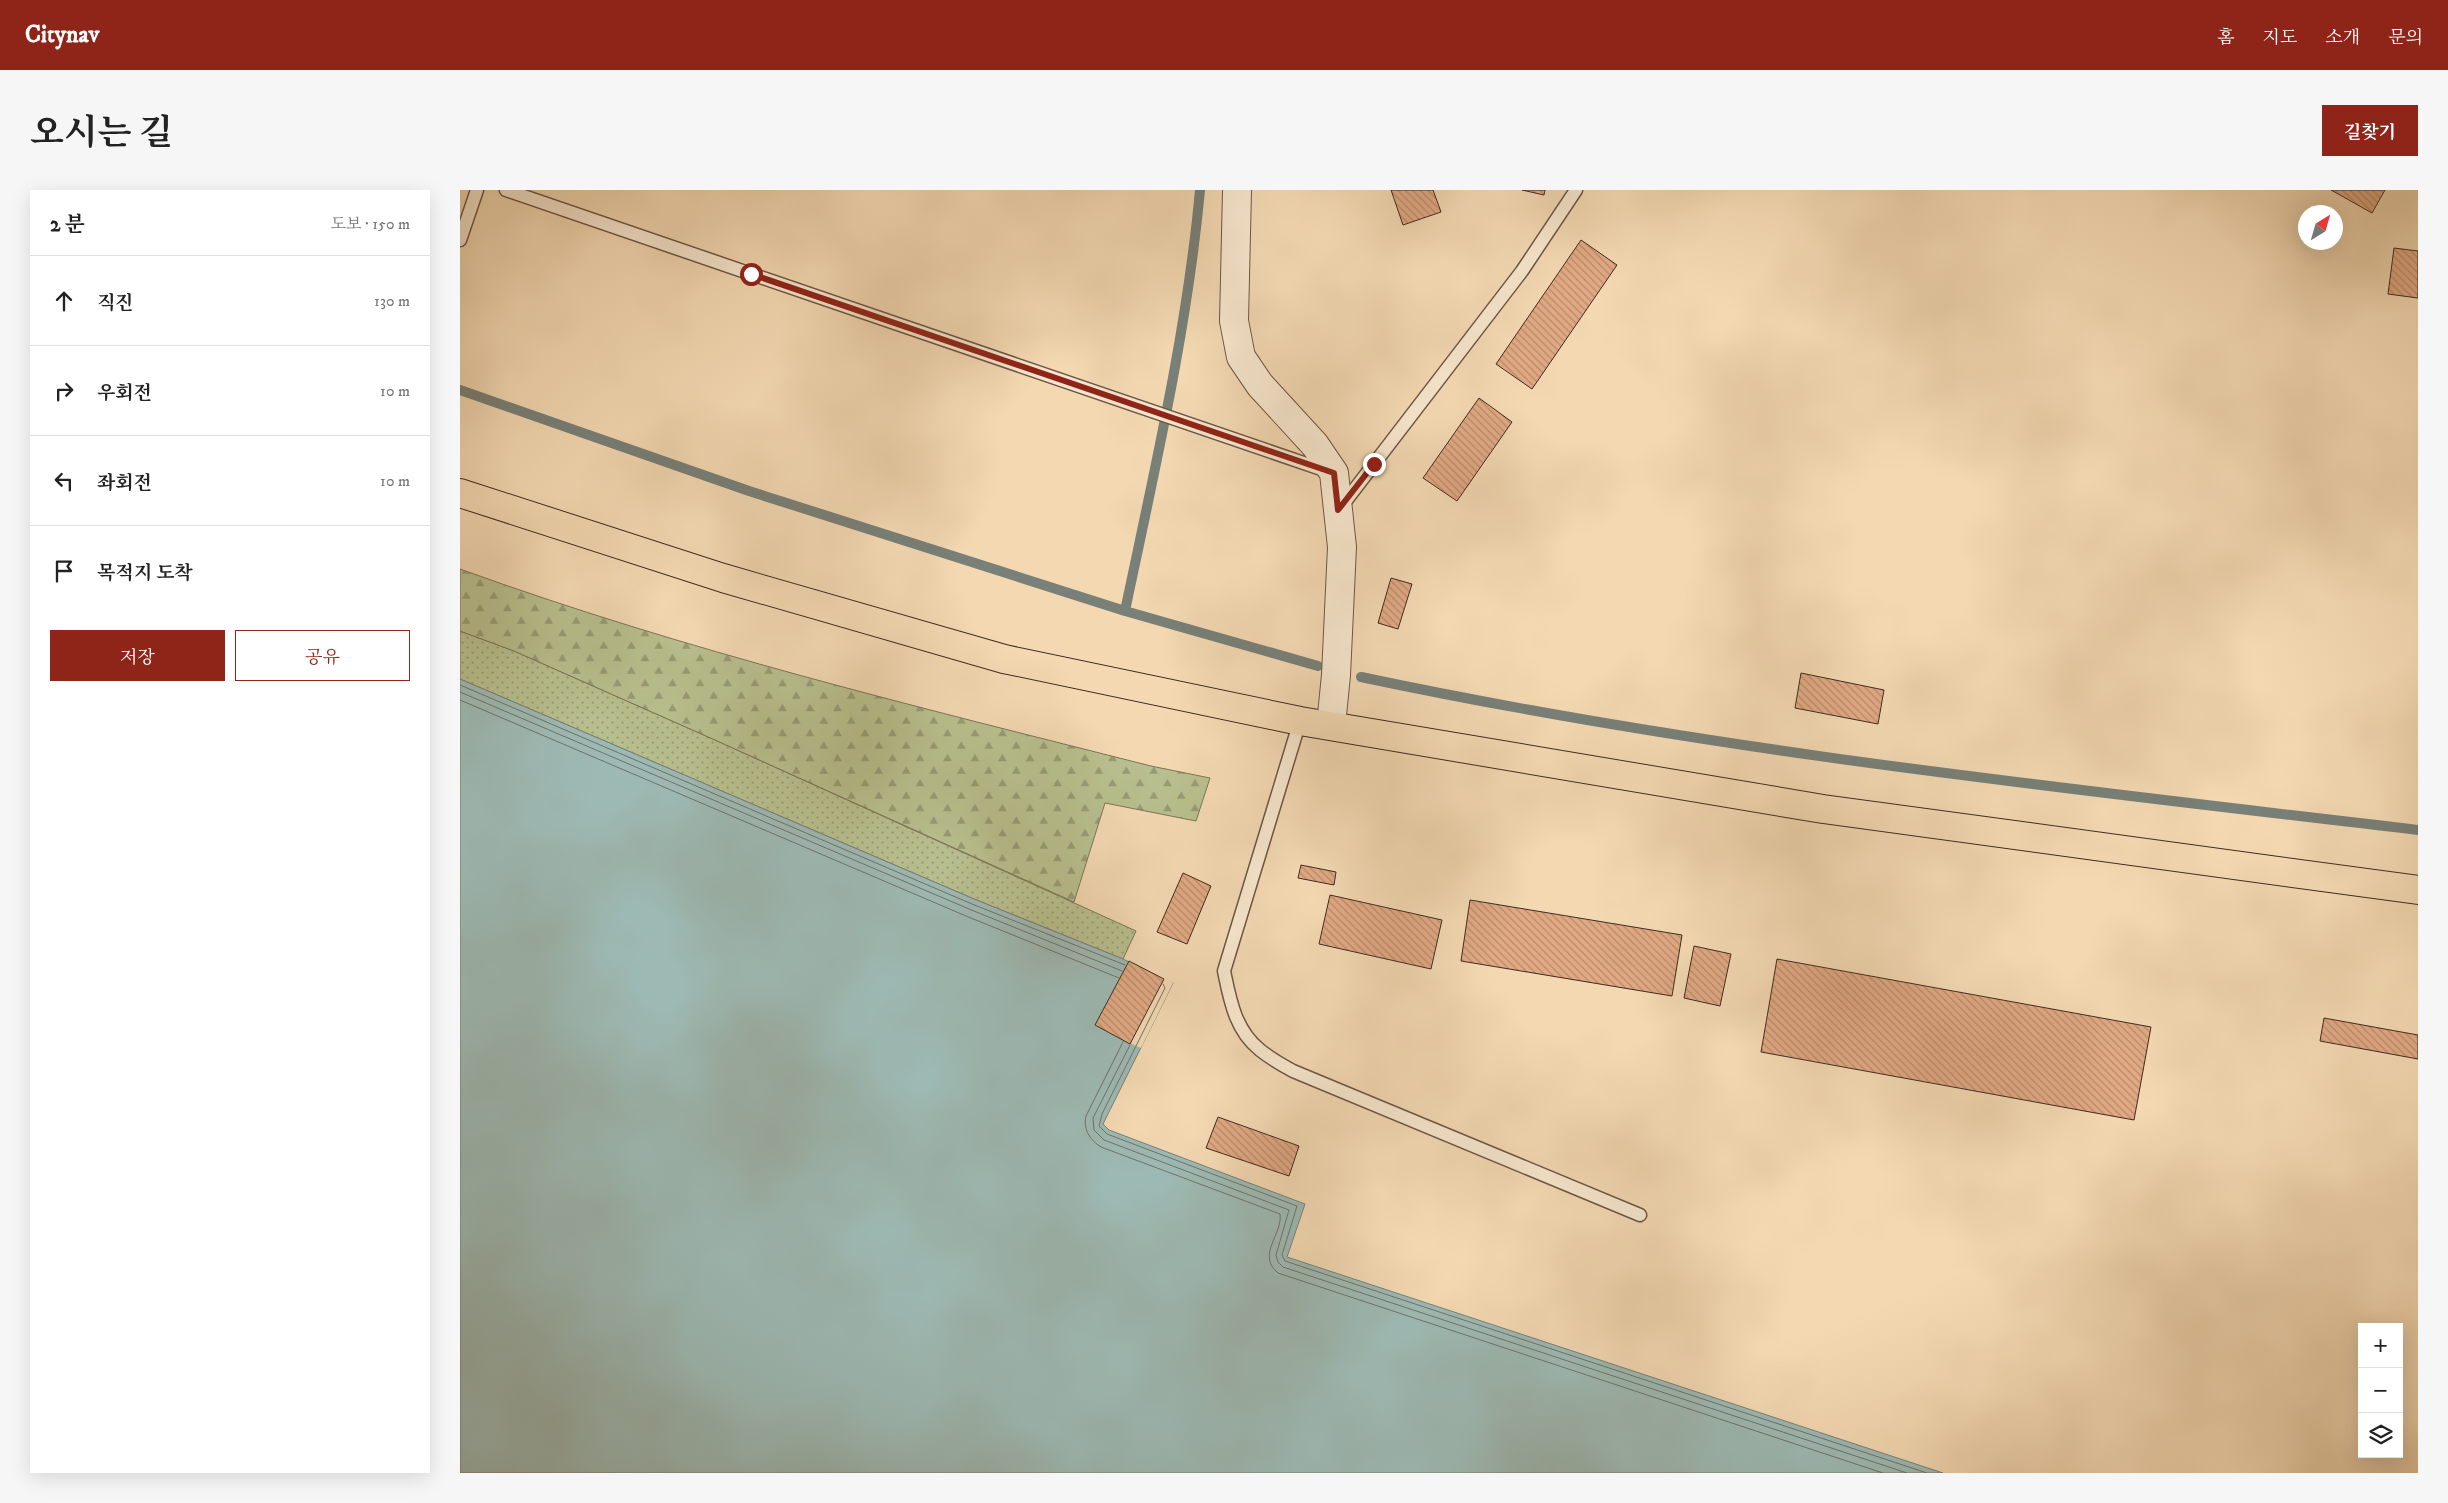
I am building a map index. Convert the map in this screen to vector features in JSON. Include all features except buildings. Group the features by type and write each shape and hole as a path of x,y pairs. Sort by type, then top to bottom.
{"highway":[{"path":"460,493 723,578 1004,659 1300,721 1486,754 1823,809 2418,890"}],"street":[{"path":"1237,190 1234,321 1241,357 1260,385 1315,445 1334,473 1342,546 1336,675 1330,725"}],"lane":[{"path":"460,240 477,190"},
{"path":"506,190 1147,411 1186,421 1334,473"},
{"path":"1338,510 1522,271 1576,190"},
{"path":"1300,721 1224,970 1230,1004 1239,1026 1260,1050 1293,1071 1640,1215"}],"green space":[{"path":"460,569 545,599 631,626 803,676 1151,766 1210,778 1196,821 1105,803 1074,902 514,651 460,631"},
{"path":"460,631 514,651 715,740 1136,931 1123,959 974,899 460,679"}],"water":[{"path":"460,679 974,899 1123,959 1173,983 1103,1124 1109,1130 1305,1204 1287,1257 1943,1473 460,1473"}],"pier":[{"path":"1136,966 1142,966 1170,979 1173,983 1141,1048 1105,1031"}],"waterway":[{"path":"460,390 749,491 1125,611 1169,402 1187,296 1200,190"},
{"path":"1125,611 1318,666"},
{"path":"1361,677 1492,703 1756,747 2020,783 2418,830"}],"route":[{"path":"751,274 1147,411 1186,421 1334,473 1338,510 1374,464"}]}
